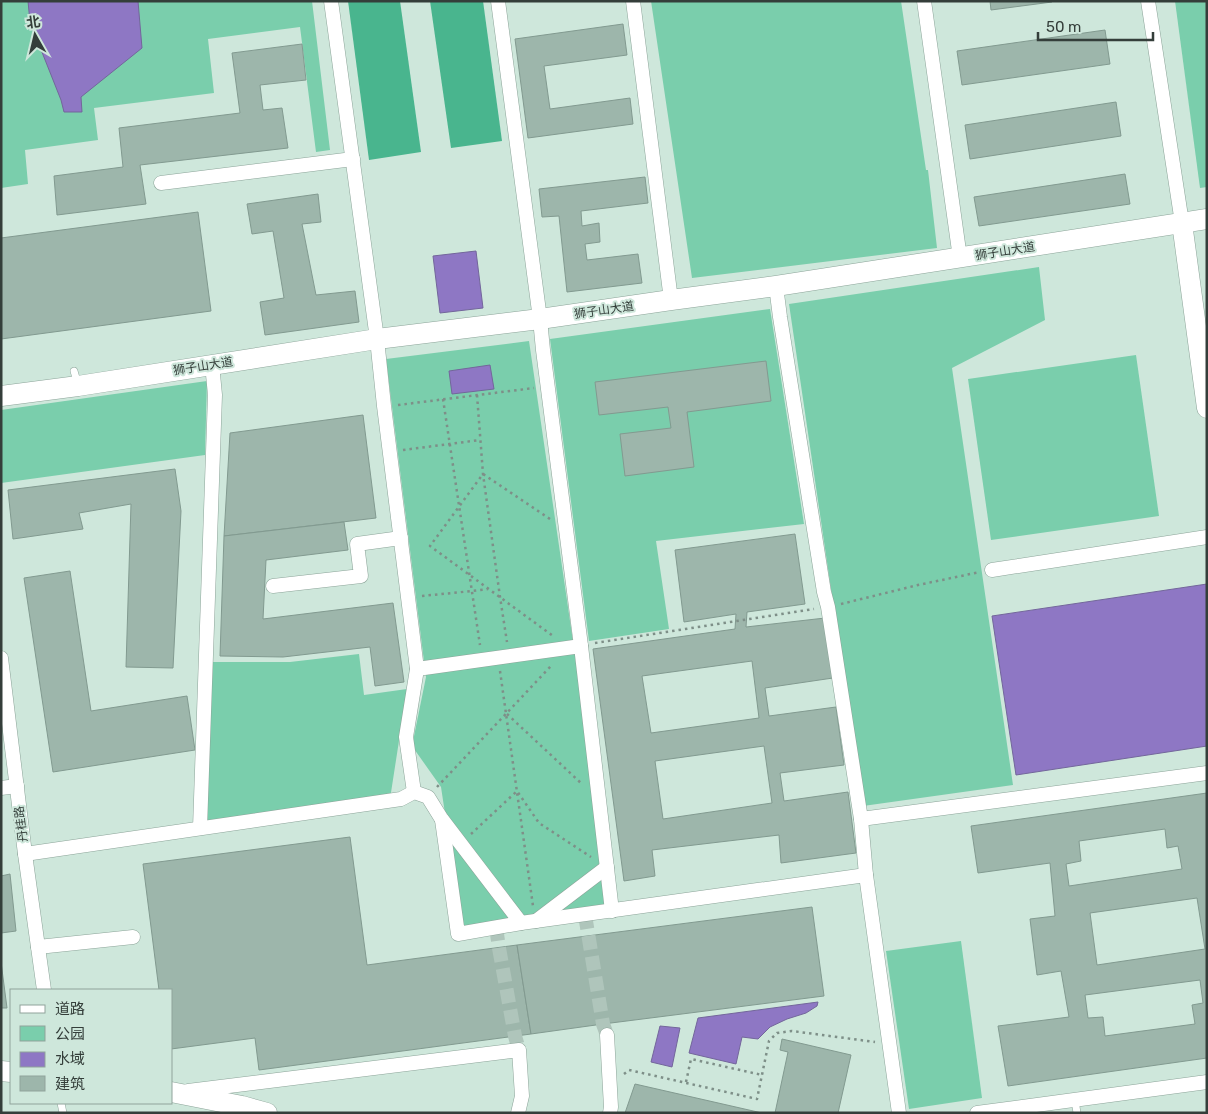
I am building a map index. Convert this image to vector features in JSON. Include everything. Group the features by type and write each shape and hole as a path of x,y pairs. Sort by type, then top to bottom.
{"street":[{"path":"330,1 377,339 418,669 406,737 414,792"},
{"path":"498,1 566,530 575,646 599,800 612,911"},
{"path":"633,1 671,300"},
{"path":"924,1 960,258"},
{"path":"1148,1 1182,223 1207,408"},
{"path":"161,183 353,159"},
{"name":"狮子山大道","path":"1,396 76,378 212,364 377,339 540,319 776,286 1207,220"},
{"path":"776,286 860,819 888,1044 899,1113"},
{"path":"200,828 214,395 212,364"},
{"path":"992,570 1207,537"},
{"path":"273,586 361,576 357,544 401,538"},
{"path":"418,669 575,646"},
{"name":"丹桂路","path":"1,658 44,989"},
{"path":"860,819 1207,773"},
{"path":"1,788 17,786"},
{"path":"25,854 401,799 414,792 428,797 441,818 521,923"},
{"path":"441,818 458,934 521,923 866,875"},
{"path":"536,921 607,868"},
{"path":"38,947 133,937"},
{"path":"607,1035 610,1113"},
{"path":"173,1092 519,1050 522,1096 518,1113"},
{"path":"985,1112 1076,1106 1207,1082"},
{"path":"173,1092 243,1110 267,1113"}],"path":[{"path":"384,406 548,386"},
{"path":"477,395 483,474 500,597 506,713 536,921"},
{"path":"443,399 482,660"},
{"path":"390,452 480,440"},
{"path":"483,474 430,546 488,589 575,646"},
{"path":"483,474 566,530"},
{"path":"428,797 506,713 575,646 828,607 918,585 992,570"},
{"path":"408,597 488,589"},
{"path":"506,713 599,800"},
{"path":"460,843 517,791"},
{"path":"517,791 538,823 607,868"},
{"path":"609,1082 629,1070 757,1099 769,1041 777,1033 792,1031 888,1044"},
{"path":"686,1082 691,1059 762,1075"}],"green space":[{"path":"1,1 312,1 330,150 316,152 300,27 208,39 214,93 94,108 98,140 25,150 28,184 1,188"},
{"path":"348,1 400,1 421,152 369,160"},
{"path":"430,1 483,1 502,141 451,148"},
{"path":"651,1 901,1 926,170 928,170 937,248 692,278"},
{"path":"1175,1 1207,1 1207,187 1200,188"},
{"path":"1039,267 1045,320 952,368 1013,785 863,806 789,304"},
{"path":"770,309 804,524 656,541 669,629 589,641 550,339"},
{"path":"529,341 575,655 606,905 462,926 441,787 412,746 426,677 386,359"},
{"path":"1136,355 1159,516 991,540 968,379"},
{"path":"207,381 205,455 1,483 1,410"},
{"path":"359,654 364,695 407,689 390,799 205,822 210,662 290,662"},
{"path":"961,941 982,1098 909,1109 886,951"}],"water":[{"path":"28,1 138,1 142,48 81,97 82,112 64,112 30,22"},
{"path":"476,251 483,308 440,313 433,256"},
{"path":"490,365 494,389 452,394 449,371"},
{"path":"1207,584 1207,746 1016,775 992,616"},
{"path":"818,1002 817,1006 806,1013 770,1027 758,1039 742,1037 736,1064 689,1053 698,1018"},
{"path":"660,1026 680,1028 672,1067 651,1062"}],"building":[{"path":"990,1 1052,1 1052,2 991,10"},
{"path":"623,24 627,55 544,66 550,109 630,98 633,124 528,138 515,39"},
{"path":"1105,30 1110,64 962,85 957,51"},
{"path":"302,44 306,80 260,85 263,110 282,108 288,148 140,165 146,204 57,215 54,176 123,167 119,128 240,113 232,53"},
{"path":"1116,102 1121,136 970,159 965,125"},
{"path":"1125,174 1130,204 979,226 974,197"},
{"path":"645,177 648,203 581,211 582,226 599,223 600,242 585,244 587,260 638,254 642,283 567,292 559,216 542,217 539,189"},
{"path":"318,194 321,222 302,224 316,295 355,291 359,322 265,335 260,302 284,298 273,231 252,234 247,204"},
{"path":"198,212 211,311 1,339 1,238"},
{"path":"766,361 771,401 687,412 694,467 625,476 620,434 671,428 668,407 599,415 595,382"},
{"path":"363,415 376,518 224,536 230,433"},
{"path":"175,469 181,511 173,668 126,667 131,504 79,513 83,529 13,539 8,490"},
{"path":"344,522 348,550 266,560 263,619 393,603 404,682 375,686 370,647 283,657 220,656 224,536"},
{"path":"795,534 805,604 747,612 746,627 825,618 833,678 765,688 769,716 836,707 844,765 780,773 784,801 848,792 856,853 781,863 779,835 652,850 655,876 624,881 593,649 735,629 736,614 684,622 675,550","holes":["752,661 759,718 651,733 642,676","764,746 772,803 663,819 655,761"]},
{"path":"70,571 91,711 187,696 195,750 53,772 24,578"},
{"path":"1207,793 1207,1058 1008,1086 998,1026 1069,1017 1061,971 1037,975 1030,919 1055,916 1050,863 978,873 971,826","holes":["1165,829 1167,848 1178,846 1182,869 1069,886 1066,864 1081,861 1079,841","1197,898 1205,949 1097,965 1090,913","1200,980 1203,1003 1192,1005 1195,1024 1105,1036 1103,1017 1088,1018 1085,995"]},
{"path":"350,837 367,965 517,945 531,1034 259,1070 255,1038 172,1049 172,989 159,989 143,864"},
{"path":"10,874 16,931 1,933 1,876"},
{"path":"812,907 824,996 531,1034 517,945"},
{"path":"1,962 7,1008 1,1008"},
{"path":"782,1039 851,1055 838,1113 775,1113 788,1052 780,1050"},
{"path":"635,1084 762,1113 625,1113"}],"tunnel":[{"path":"585,915 603,1024 607,1035"},
{"path":"496,927 519,1050"}]}
